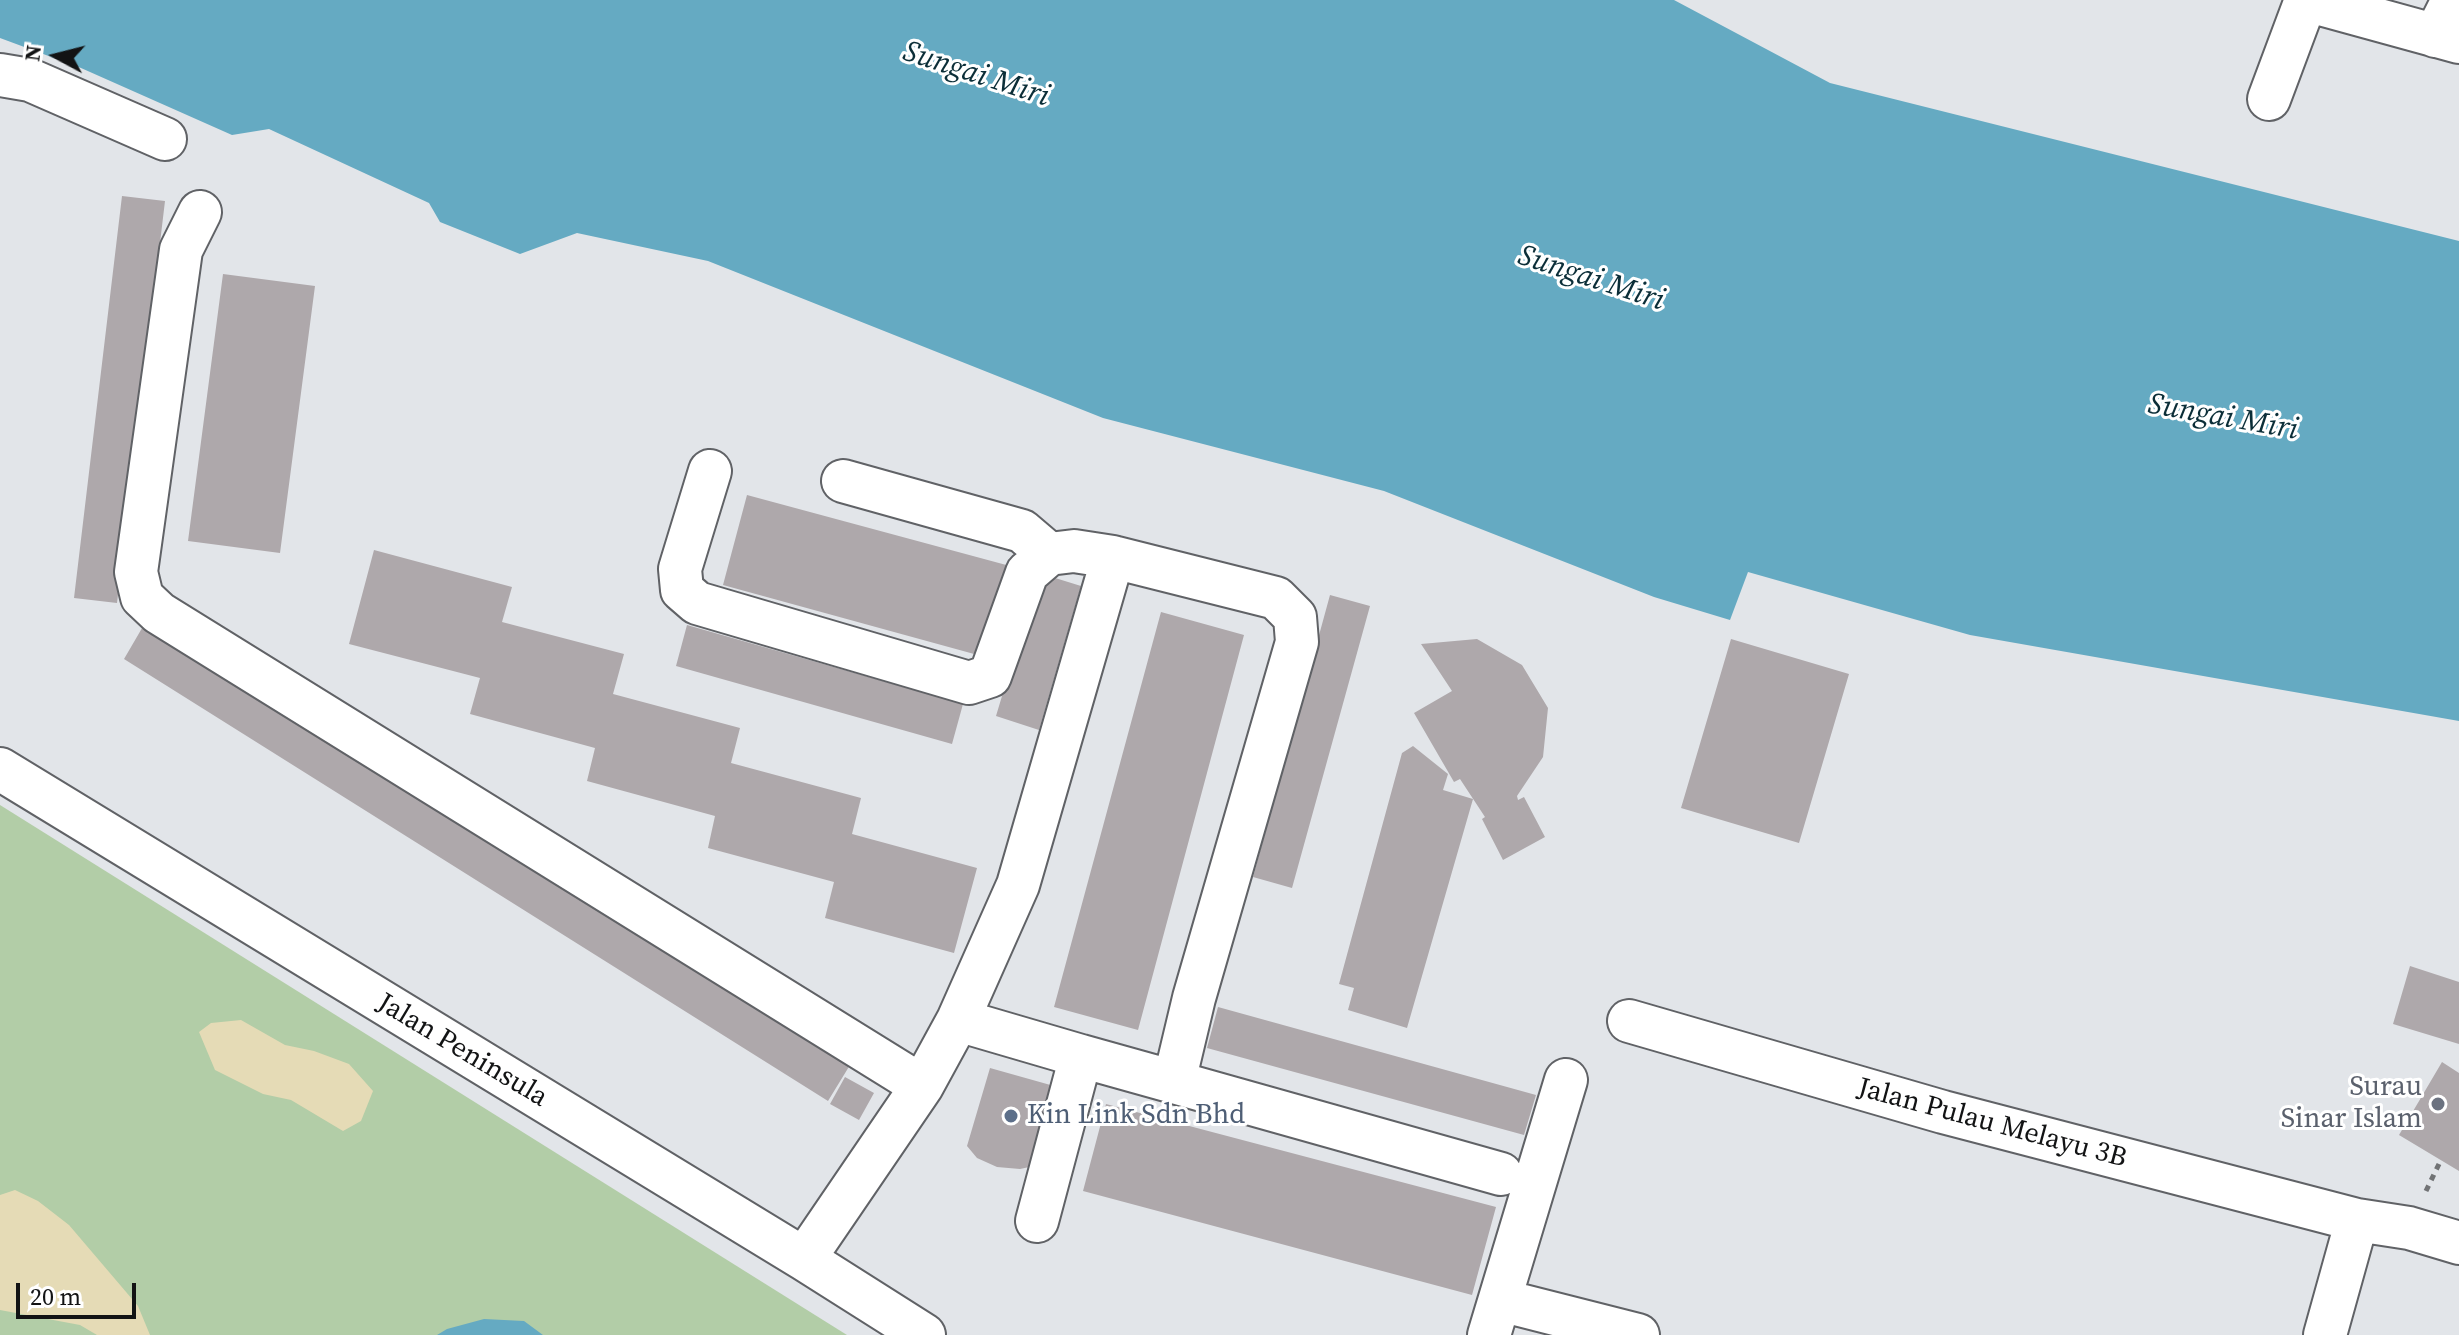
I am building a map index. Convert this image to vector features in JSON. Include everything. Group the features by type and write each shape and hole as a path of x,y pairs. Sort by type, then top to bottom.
{"street":[{"path":"2269,99 2306,0 2449,26"},
{"path":"0,75 30,80 165,139"},
{"path":"200,212 181,250 136,572 142,597 159,613 922,1086"},
{"path":"710,471 680,569 682,590 697,603 969,683 990,676 1027,573 1049,554 1074,551 1113,557 1276,598 1295,617 1297,642 1194,998 1174,1082"},
{"path":"843,481 1022,531 1049,554"},
{"path":"804,1259 922,1086 958,1020 1018,885 1113,557"},
{"name":"Jalan Peninsula","path":"0,769 924,1335"},
{"path":"958,1020 1501,1174"},
{"name":"Jalan Pulau Melayu 3B","path":"1629,1021 1929,1108 2357,1220 2409,1228 2459,1243"},
{"path":"1037,1221 1081,1056"},
{"path":"1566,1080 1494,1318 1638,1335"},
{"path":"2325,1335 2357,1220"}],"green space":[{"path":"0,805 847,1335 0,1335"}],"sand":[{"path":"241,1020 285,1045 314,1051 349,1064 373,1091 361,1121 343,1131 291,1100 263,1094 215,1070 199,1032 211,1023"},
{"path":"15,1190 38,1201 69,1225 138,1306 150,1335 97,1335 80,1325 0,1310 0,1195"}],"water":[{"name":"Sungai Miri","path":"0,0 1674,0 1830,83 2459,241 2459,721 1970,635 1748,572 1730,620 1654,597 1384,491 1103,418 708,261 577,233 520,254 440,222 429,203 269,129 232,135 81,68 0,38"},
{"path":"484,1319 524,1321 543,1335 437,1335 447,1329"}],"building":[{"path":"122,196 165,201 117,603 74,598"},
{"path":"223,274 315,286 280,553 188,541"},
{"path":"747,495 1010,566 985,657 723,585"},
{"path":"374,550 512,587 502,622 624,654 613,694 740,728 731,763 861,798 852,834 977,868 954,953 825,918 834,882 708,848 715,816 587,781 595,748 470,714 480,678 349,644"},
{"path":"1039,573 1081,586 1039,730 996,716"},
{"path":"1330,595 1370,606 1292,888 1253,877"},
{"path":"1161,612 1244,635 1138,1030 1054,1007"},
{"path":"145,623 850,1065 828,1101 124,659"},
{"path":"687,625 963,704 952,744 676,666"},
{"path":"1477,639 1522,665 1548,708 1543,757 1517,796 1518,800 1524,797 1545,837 1503,860 1482,819 1485,817 1460,779 1454,782 1414,713 1452,691 1421,644"},
{"path":"1731,639 1849,674 1799,843 1681,808"},
{"path":"1413,746 1448,774 1443,790 1473,799 1407,1028 1348,1010 1354,988 1339,984 1402,753"},
{"path":"2410,966 2459,982 2459,1044 2393,1024"},
{"path":"1218,1007 1536,1095 1524,1135 1207,1048"},
{"name":"Surau Sinar Islam","path":"2442,1062 2459,1073 2459,1171 2399,1135"},
{"name":"Kin Link Sdn Bhd","path":"990,1068 1054,1086 1034,1166 1020,1169 997,1167 977,1158 967,1146"},
{"path":"845,1077 874,1093 859,1120 830,1104"},
{"path":"1106,1104 1496,1207 1472,1295 1083,1191"}],"place":[{"name":"Surau Sinar Islam","path":"2438,1104"},
{"name":"Kin Link Sdn Bhd","path":"1011,1116"}]}
